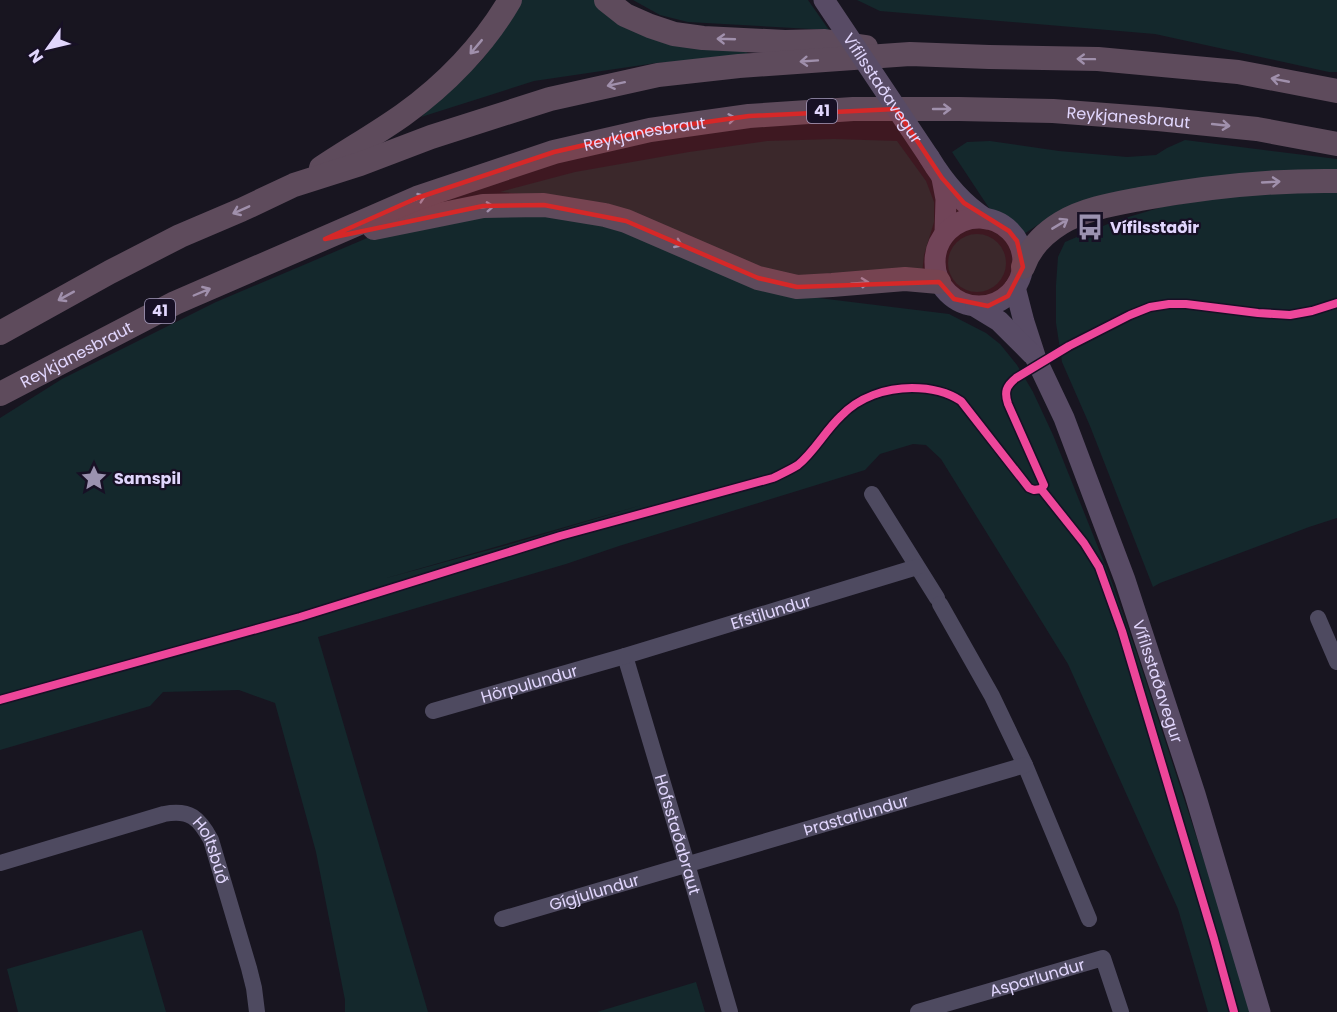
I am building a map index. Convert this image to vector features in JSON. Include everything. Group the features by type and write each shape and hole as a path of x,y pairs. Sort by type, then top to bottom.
{"highway":[{"path":"0,333 180,236 294,185 402,116 441,84 477,47 510,0"},
{"path":"606,0 625,15 650,27 674,34 703,38 785,42 825,41 910,54"},
{"path":"294,185 360,164 431,137 550,99 658,75 739,66 910,54 1098,59 1238,72 1337,92"},
{"name":"Reykjanesbraut","path":"0,394 175,303 417,198 554,152 650,130 749,116 853,109 960,109 1104,114 1257,129 1337,144"},
{"path":"1019,277 1028,254 1044,234 1071,218 1109,206 1232,185 1309,180 1337,181"},
{"path":"325,239 483,206 544,205 605,215 626,221 758,278 797,287 905,279 939,282"}],"main road":[{"name":"Vífilsstaðavegur","path":"824,0 942,178 964,203 986,219 999,223 1017,241 1022,254 1019,277 1024,322 1036,359 1064,418 1125,580 1195,794 1260,1012"},
{"name":"Vífilsstaðavegur","path":"942,178 946,199 945,233 938,244 935,256 935,269 939,282 954,299 976,307 999,321 1036,359"},
{"path":"945,233 957,224 971,219 986,219"},
{"path":"976,307 988,306 1008,296 1019,277"}],"street":[{"path":"873,494 992,696 1025,765 1089,919"},
{"name":"Efstilundur","path":"625,656 917,567"},
{"path":"1318,618 1337,662"},
{"name":"Hörpulundur","path":"433,711 625,656"},
{"name":"Hofsstaðabraut","path":"625,656 730,1012"},
{"name":"Þrastarlundur","path":"687,864 1025,765"},
{"name":"Holtsbúð","path":"0,863 164,814 184,812 196,818 211,840 249,968 257,1012"},
{"name":"Gígjulundur","path":"502,919 687,864"},
{"name":"Asparlundur","path":"918,1012 1103,958 1121,1012"}],"highlighted area":[{"path":"896,109 942,178 964,203 1009,231 1017,241 1023,267 1008,296 988,306 954,299 939,282 797,287 758,278 626,221 544,205 483,206 325,239 417,198 554,152 650,130 749,116"}],"green space":[{"path":"522,0 594,0 623,24 741,49 753,56 656,63 534,81 421,117 482,60"},
{"path":"633,0 808,0 829,30 688,22 660,15"},
{"path":"857,0 1337,0 1337,72 1155,34 880,11"},
{"path":"834,139 897,141 926,181 934,202 934,222 924,255 922,274 793,279 572,198 500,192 575,172 689,152 767,141"},
{"path":"1185,140 1337,159 1337,171 1074,209 1039,224 1024,234 989,208 952,152 967,142 990,141 1059,151 1127,157 1156,155"},
{"path":"1264,191 1337,191 1337,518 1153,587 1090,426 1062,362 1056,323 1058,257 1065,242 1115,221 1162,207"},
{"path":"547,216 620,229 770,292 949,314 986,333 1000,344 1017,365 1033,392 1053,435 1110,577 1225,925 1251,1012 1208,1012 1178,909 1068,664 941,459 926,445 913,444 880,454 865,470 566,564 318,637 428,1012 345,1012 345,1000 316,852 275,703 239,690 163,692 150,706 0,750 0,418 62,379 216,302 372,236 466,217","holes":["642,505 511,544 383,579"]},
{"path":"971,234 983,234 998,242 1006,257 1006,269 998,284 983,292 971,292 956,284 948,269 948,257 956,242"},
{"path":"142,930 166,1012 18,1012 7,969"},
{"path":"696,982 705,1012 597,1012"}],"cycle path":[{"path":"1234,1012 1122,631 1099,567 1084,543 1041,489 1044,485 1008,404 1006,393 1016,378 1069,346 1150,307 1186,304 1290,315 1337,303"},
{"path":"0,700 300,617 560,536 773,478 798,465 848,409 873,395 892,390 931,389 944,392 961,401 1029,488 1041,489"}],"place":[{"name":"Vífilsstaðir","path":"1090,227"},
{"name":"Samspil","path":"94,478"}]}
